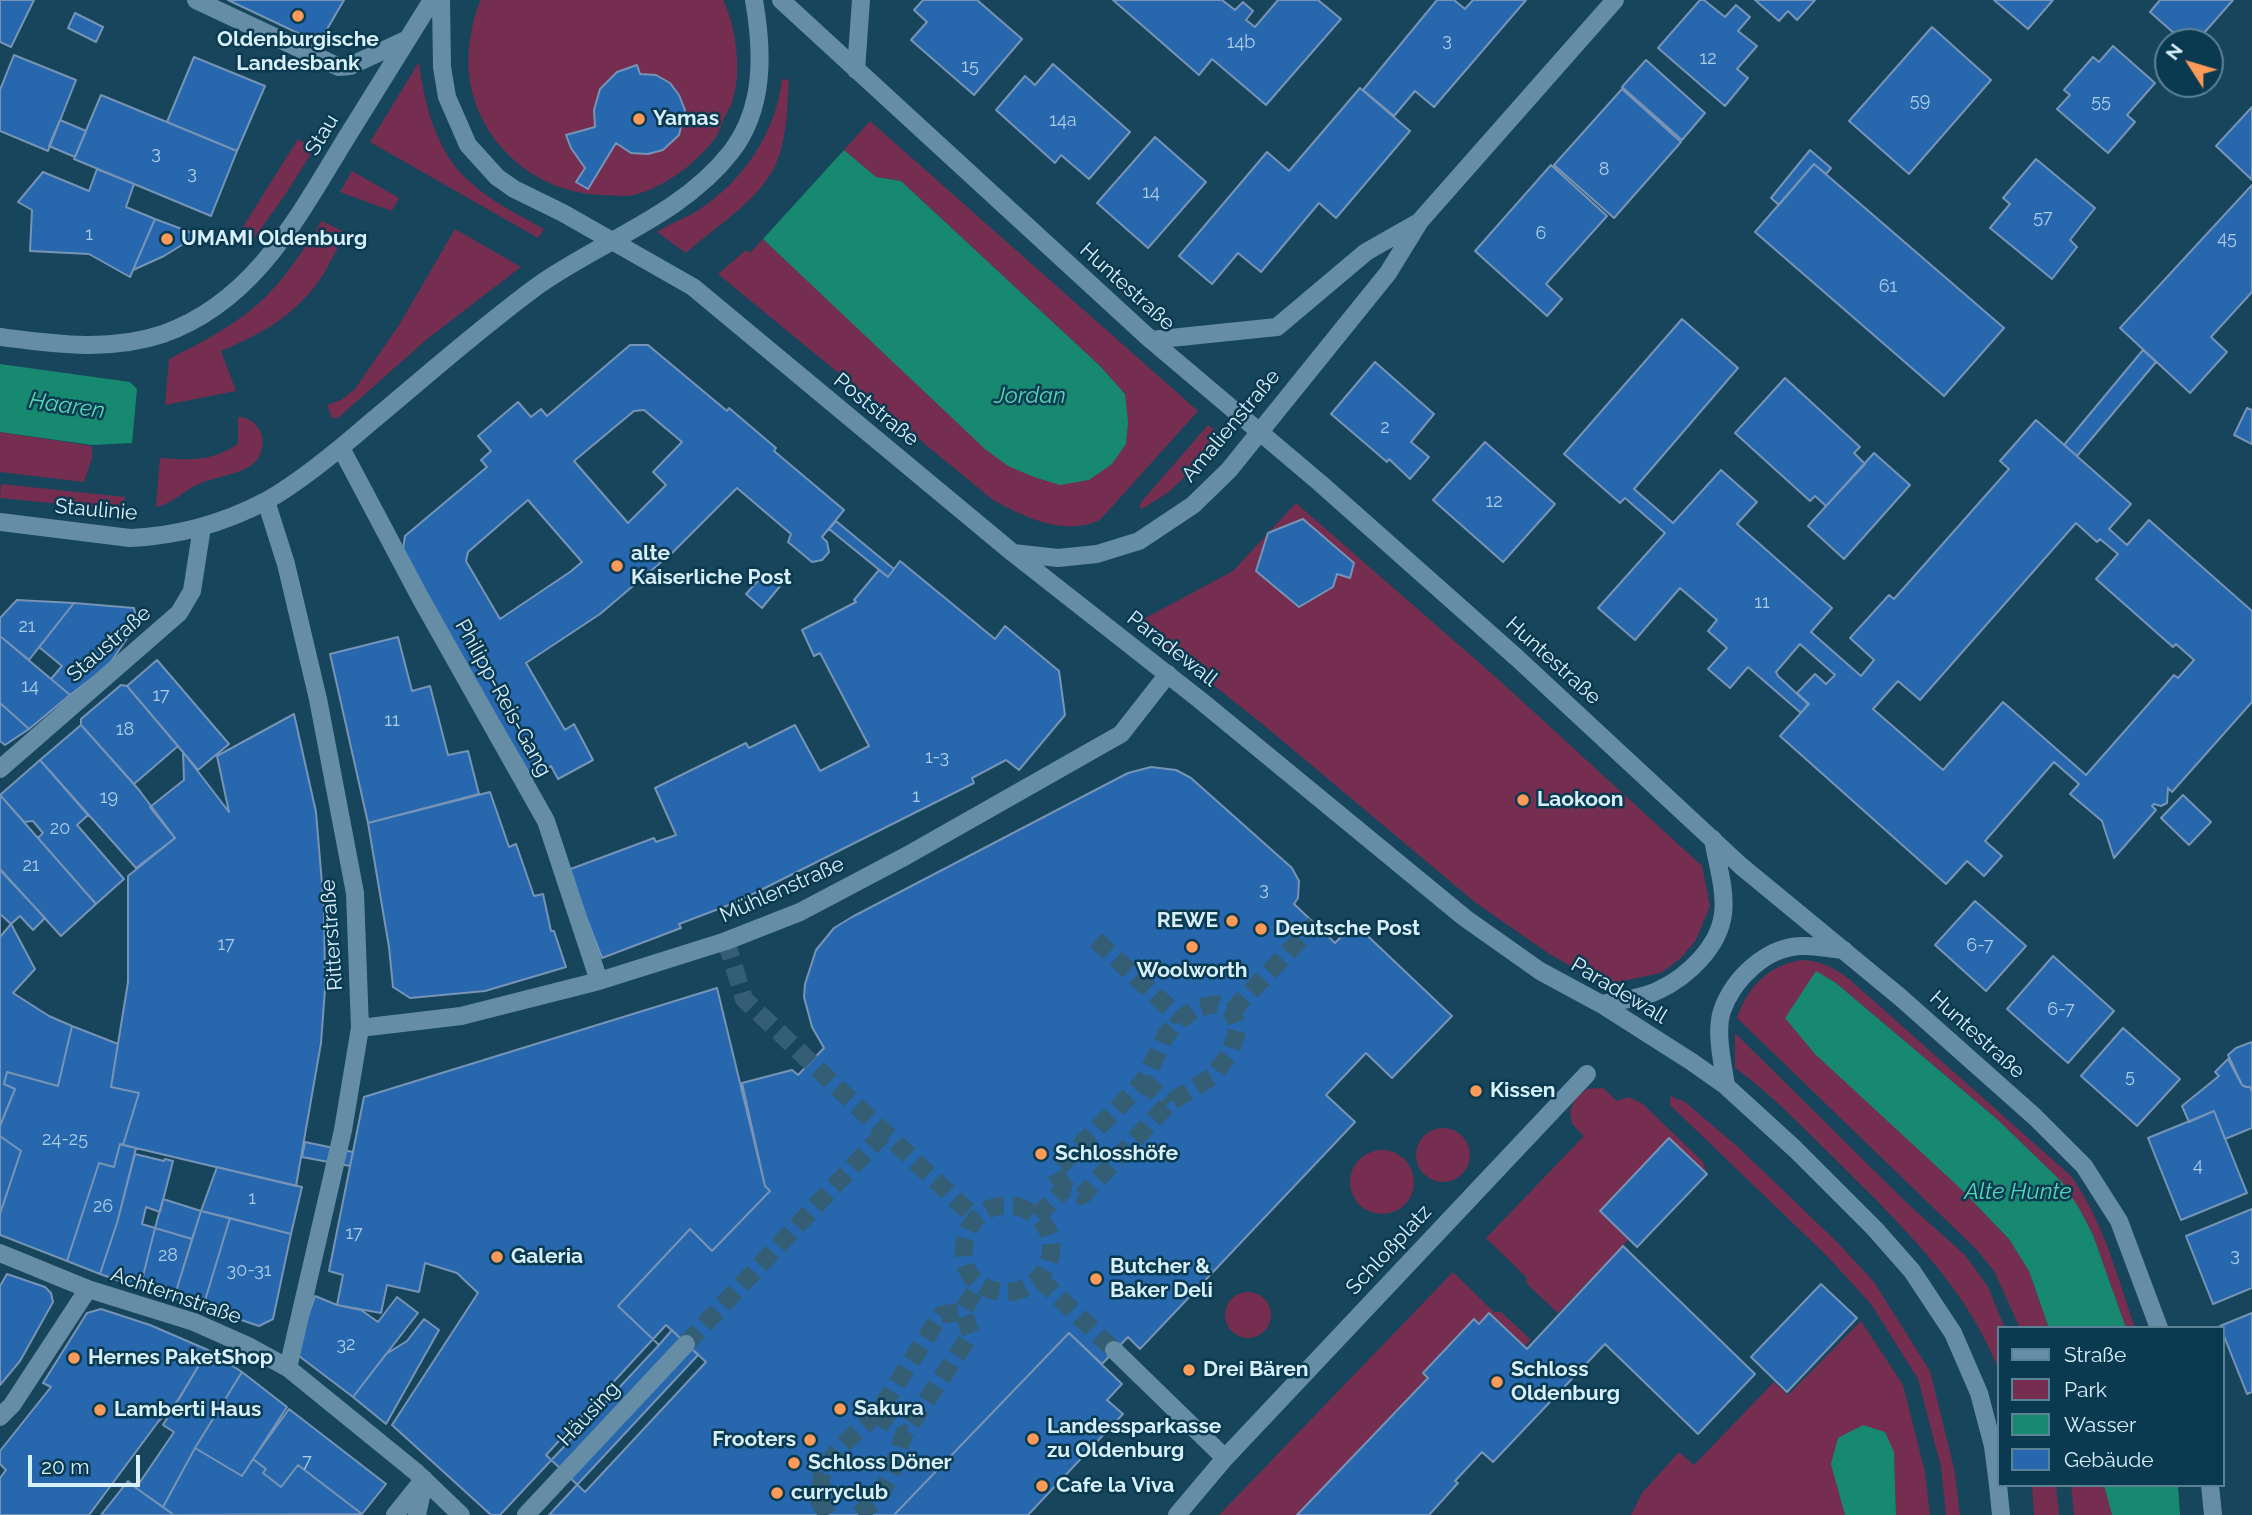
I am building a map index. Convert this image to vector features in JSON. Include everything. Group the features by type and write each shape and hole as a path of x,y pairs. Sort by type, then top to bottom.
{"street":[{"path":"196,0 339,67 350,66 408,39"},
{"name":"Stau","path":"0,337 97,346 149,338 195,319 242,286 261,268 284,238 432,0"},
{"path":"441,0 442,67 447,97 468,145 485,167 514,189 613,241"},
{"path":"266,501 341,448 480,331 537,287 669,208 702,184 732,151 747,125 757,99 759,29 754,0"},
{"name":"Huntestraße","path":"781,0 1151,340 1320,483 1506,648 1741,866 1844,950 2024,1108 2084,1166 2119,1221 2158,1326"},
{"path":"856,70 861,0"},
{"name":"Amalienstraße","path":"1013,553 1058,558 1097,554 1139,541 1193,505 1229,470 1388,273 1420,221 1615,0"},
{"name":"Amalienstraße","path":"1151,340 1277,327 1366,252 1420,221"},
{"name":"Poststraße","path":"613,241 701,293 1102,625"},
{"name":"Philipp-Reis-Gang","path":"341,448 421,599 547,821 599,981"},
{"name":"Staulinie","path":"0,522 130,538 202,527 266,501"},
{"name":"Ritterstraße","path":"266,501 286,564 318,699 355,893 360,1028 343,1130 288,1368"},
{"name":"Staustraße","path":"0,769 179,613 192,591 202,527"},
{"name":"Paradewall","path":"1102,625 1168,674 1465,918 1540,971 1666,1044 1726,1086 1795,1149 1866,1219 1912,1272 1954,1333 1979,1393 1993,1446 1996,1469"},
{"name":"Mühlenstraße","path":"360,1028 461,1016 599,981 726,941 800,912 906,856 1121,734 1168,674"},
{"path":"1601,1004 1658,991 1683,975 1707,950 1723,916 1723,895 1713,839"},
{"path":"1726,1086 1720,1043 1721,1012 1742,976 1770,955 1800,946 1844,950"},
{"name":"Schloßplatz","path":"1177,1515 1225,1458 1587,1074"},
{"name":"Achternstraße","path":"0,1253 88,1289 194,1322 248,1346 288,1368 424,1479 461,1515"},
{"path":"0,1418 12,1405 88,1289"},
{"name":"Häusing","path":"526,1515 686,1344"},
{"path":"1114,1350 1225,1458"},
{"path":"395,1515 424,1479"},
{"path":"416,1515 424,1479"},
{"name":"Paradewall","path":"1998,1487 2001,1515"},
{"path":"2210,1487 2213,1515"}],"green space":[{"path":"481,0 723,0 734,35 737,75 732,101 718,134 696,159 677,174 656,187 634,195 573,191 546,181 522,166 501,147 485,124 474,98 469,70 470,41","holes":["637,65 640,74 657,77 669,83 678,94 685,110 663,150 639,153 616,143 588,189 576,181 585,168 571,148 566,135 595,127 598,95 608,81"]},
{"path":"419,62 424,95 434,128 449,158 479,190 544,229 538,238 370,142"},
{"path":"782,79 789,80 787,113 782,146 775,166 747,202 686,253 657,232 700,209 731,184 744,169 773,118"},
{"path":"870,121 1198,411 1100,520 1086,525 1059,526 1018,513 993,500 718,274 746,250 750,253 763,239 805,278 1125,394 1100,366 901,181 876,177 844,150"},
{"path":"298,139 314,149 251,243 236,238"},
{"path":"352,171 399,198 392,211 340,192"},
{"path":"322,221 346,233 317,284 282,319 221,351 236,391 165,405 169,359 227,327 258,304 285,275"},
{"path":"455,229 521,267 427,339 338,418 332,418 327,405 341,400 355,389 399,325"},
{"path":"238,417 251,421 262,435 262,447 254,463 237,472 199,484 168,503 156,507 160,458 201,458 228,450 238,444"},
{"path":"1208,425 1225,438 1169,492 1142,509 1139,506 1142,501"},
{"path":"0,432 92,446 92,458 84,482 0,472"},
{"path":"1,484 125,497 123,510 0,498"},
{"path":"1296,503 1499,680 1702,866 1710,906 1696,940 1680,959 1661,973 1603,985 1548,953 1476,903 1266,727 1136,623 1233,571"},
{"path":"1802,960 1827,965 1849,979 2071,1176 2101,1230 2134,1326 2125,1326 2093,1235 2062,1182 1998,1120 1836,983 1816,972 1960,1188 2009,1239 2029,1271 2048,1326 2019,1326 1994,1271 1976,1249 1737,1018 1753,987 1769,972"},
{"path":"1735,1033 1910,1206 1965,1255 1988,1287 2004,1326 1996,1326 1996,1364 1967,1308 1905,1230 1798,1123 1735,1068"},
{"path":"1603,1088 1617,1101 1629,1097 1643,1104 1703,1162 1707,1174 1669,1139 1600,1211 1629,1239 1558,1313 1528,1285 1527,1278 1486,1238 1584,1136 1572,1124 1570,1111 1576,1098 1587,1089"},
{"path":"1670,1096 1685,1102 1738,1147 1838,1243 1874,1282 1930,1371 1954,1468 1960,1515 1946,1515 1941,1467 1918,1379 1871,1304 1826,1255 1670,1105"},
{"path":"1443,1128 1462,1136 1470,1155 1462,1174 1443,1182 1424,1174 1416,1155 1424,1136"},
{"path":"1382,1150 1394,1152 1405,1159 1412,1170 1412,1194 1405,1205 1394,1212 1382,1214 1370,1212 1359,1205 1352,1194 1350,1182 1352,1170 1359,1159 1370,1152"},
{"path":"1453,1272 1494,1312 1501,1312 1531,1340 1525,1346 1489,1312 1297,1515 1219,1515"},
{"path":"1248,1292 1264,1299 1271,1315 1264,1331 1248,1338 1232,1331 1225,1315 1232,1299"},
{"path":"1861,1321 1903,1385 1925,1472 1930,1515 1896,1515 1894,1452 1843,1505 1845,1515 1631,1515 1642,1493 1679,1452 1694,1465 1774,1382 1788,1395"},
{"path":"2032,1487 2056,1487 2059,1515 2034,1515"},
{"path":"2071,1487 2105,1487 2112,1515 2074,1515"}],"water":[{"name":"Jordan","path":"844,150 876,177 901,181 1100,366 1125,394 1128,422 1126,444 1112,464 1089,480 1060,485 1008,466 985,449 763,239"},
{"name":"Haaren","path":"0,364 130,382 137,389 132,443 92,445 0,432"},
{"name":"Alte Hunte","path":"1816,971 1836,983 1998,1120 2062,1182 2079,1208 2093,1235 2125,1326 2048,1326 2029,1271 2009,1239 1960,1188 1815,1054 1785,1018"},
{"path":"1863,1425 1885,1432 1894,1452 1896,1515 1845,1515 1831,1464 1838,1438"},
{"path":"2105,1487 2178,1487 2180,1515 2112,1515"}],"building":[{"path":"0,0 34,0 11,47 0,42"},
{"name":"Oldenburgische Landesbank","path":"228,0 344,0 319,43"},
{"path":"923,0 977,0 1022,39 974,95 911,40 927,22 914,10"},
{"path":"1113,0 1222,0 1235,10 1243,2 1253,11 1246,20 1255,27 1278,0 1318,0 1341,19 1266,105 1212,59 1199,75"},
{"path":"1437,0 1454,0 1465,9 1473,0 1526,0 1434,107 1415,91 1394,116 1363,90"},
{"path":"1700,0 1704,0 1725,17 1736,5 1750,17 1738,31 1757,46 1737,69 1748,78 1725,106 1658,48"},
{"path":"1755,0 1815,0 1797,20 1788,11 1779,21"},
{"path":"1994,0 2053,0 2028,29"},
{"path":"2160,0 2233,0 2208,28 2168,28 2150,12"},
{"path":"75,13 103,27 96,42 68,28"},
{"path":"1932,27 1991,80 1909,174 1849,121"},
{"path":"2113,46 2154,82 2127,115 2135,122 2108,153 2057,109 2070,95 2064,90 2093,57 2099,62"},
{"path":"14,55 76,80 48,151 0,131 0,90"},
{"path":"194,57 265,86 237,151 167,122"},
{"path":"1646,60 1705,113 1682,140 1622,87"},
{"path":"1053,64 1130,132 1089,179 1061,155 1055,163 996,110 1025,76 1035,85"},
{"name":"Yamas","path":"637,65 640,74 656,75 670,83 679,95 685,110 679,135 663,150 648,154 631,153 616,143 588,189 576,182 585,168 571,148 566,135 595,127 594,110 600,89 617,72"},
{"path":"1360,88 1410,131 1336,218 1319,203 1261,272 1238,253 1212,284 1179,256 1267,152 1289,171"},
{"path":"1622,89 1681,142 1614,218 1554,165"},
{"path":"101,95 237,151 211,216 74,159"},
{"path":"2252,107 2252,180 2216,146"},
{"path":"60,120 86,131 75,157 49,146"},
{"path":"1155,137 1206,182 1148,248 1097,203"},
{"path":"1810,150 1831,168 1826,174 1814,164 1779,205 1771,198"},
{"path":"2036,159 2095,208 2070,240 2077,247 2052,279 1990,228 2010,204 2003,198"},
{"path":"1814,164 2004,328 1944,396 1755,232"},
{"path":"1551,165 1607,216 1546,284 1562,299 1547,316 1475,251"},
{"path":"97,169 134,184 126,207 155,219 130,277 89,254 30,251 32,210 18,202 43,172 89,191"},
{"path":"2252,185 2252,292 2211,337 2227,352 2190,393 2120,328"},
{"path":"155,219 198,235 164,256 133,270"},
{"path":"1682,319 1738,368 1634,489 1673,523 1721,470 1757,502 1737,524 1832,608 1811,632 1861,676 1874,660 1850,638 1889,595 1894,599 2009,469 2000,461 2036,420 2131,504 2109,529 2127,545 2149,520 2252,611 2252,702 2172,792 2168,788 2167,803 2152,806 2156,810 2114,858 2102,821 2070,794 2079,784 2054,762 1985,841 2002,856 1984,876 1967,861 1946,884 1780,736 1801,713 1748,667 1730,688 1708,669 1727,648 1708,631 1717,620 1680,588 1635,640 1598,608 1665,533 1625,498 1620,503 1564,454","holes":["2076,523 2097,542 2100,539 2118,554 2096,579 2173,647 2176,644 2194,660 2178,678 2174,675 2086,775 2003,702 1943,770 1873,709 1898,681 1920,700","1800,644 1835,675 1826,684 1815,674 1797,693 1809,704 1802,712 1808,704 1778,676 1776,672"]},
{"name":"alte Kaiserliche Post","path":"630,345 648,345 727,411 729,408 776,448 774,451 844,510 822,537 827,542 829,552 822,560 812,562 788,542 791,534 737,488 672,553 600,614 526,663 565,730 574,724 593,760 558,779 551,766 532,778 402,556 405,536 487,467 481,460 491,451 478,436 518,402 531,417 541,409 547,416","holes":["644,410 682,442 653,472 666,485 628,523 574,461 634,411","528,500 582,562 500,619 466,561 468,552"]},
{"path":"2143,350 2156,362 2077,456 2064,445"},
{"path":"1375,362 1434,414 1411,442 1429,457 1410,479 1389,459 1387,462 1331,414"},
{"path":"1785,378 1860,447 1854,453 1865,464 1826,506 1815,496 1810,501 1735,433"},
{"path":"2247,408 2252,410 2252,444 2234,435"},
{"path":"1485,442 1555,504 1503,562 1433,500"},
{"path":"1874,453 1910,485 1844,559 1808,526"},
{"path":"1303,519 1354,563 1350,578 1337,574 1333,587 1299,607 1256,571 1268,533"},
{"path":"836,521 894,569 888,577 829,529"},
{"path":"900,561 995,639 1005,626 1059,671 1065,715 1019,770 1006,760 972,778 974,783 737,902 679,924 681,928 602,958 568,870 654,838 656,842 676,835 655,788 746,743 749,748 795,725 820,771 869,746 820,653 814,656 802,630 856,602 854,600 879,570 888,577"},
{"path":"766,572 781,585 762,608 746,594"},
{"path":"17,600 74,603 29,660 0,636 0,618"},
{"path":"74,603 134,608 137,624 108,666 70,695 51,679 62,666 39,647"},
{"path":"0,636 70,695 29,729 0,703"},
{"path":"398,637 412,691 430,686 448,755 468,751 479,794 368,823 330,654"},
{"path":"157,660 229,744 198,770 127,686"},
{"path":"121,685 127,686 178,746 134,784 81,725 81,719"},
{"path":"0,703 29,729 5,745 0,741"},
{"path":"294,714 316,812 324,908 325,989 321,1043 296,1186 123,1145 139,1093 111,1087 128,982 128,876 175,838 150,807 184,780 183,752 229,812 217,756"},
{"path":"81,725 139,790 175,838 136,868 40,760"},
{"path":"40,760 88,815 77,825 124,879 96,904 38,838 43,833 33,821 24,822 0,795"},
{"name":"Schlosshöfe","path":"1151,767 1176,770 1191,778 1292,868 1299,881 1298,898 1294,904 1335,943 1354,923 1452,1016 1392,1078 1366,1053 1326,1095 1355,1122 1140,1349 1128,1337 1102,1364 1069,1333 894,1515 549,1515 698,1355 672,1330 659,1345 618,1306 690,1229 712,1251 770,1191 765,1186 742,1083 792,1070 798,1075 824,1048 812,1027 804,997 805,984 816,950 834,928 852,917 1128,773"},
{"path":"490,792 509,847 516,844 534,896 543,894 551,931 554,931 566,967 485,991 410,998 393,987 368,823"},
{"path":"0,795 96,904 61,936 0,869"},
{"path":"2183,795 2211,822 2189,845 2161,818"},
{"path":"0,870 45,918 33,930 20,916 11,924 0,914"},
{"path":"1975,901 2026,946 1986,991 1935,945"},
{"path":"0,914 11,924 35,969 13,993 49,1016 72,1026 58,1086 7,1072 4,1084 15,1089 0,1126"},
{"path":"0,914 11,924 0,937"},
{"path":"2053,956 2114,1011 2068,1063 2007,1009"},
{"name":"Galeria","path":"717,988 765,1186 770,1191 712,1251 690,1229 618,1306 659,1345 500,1515 491,1515 392,1425 478,1293 457,1273 425,1263 419,1292 387,1285 381,1313 337,1305 343,1275 329,1271 364,1097"},
{"path":"72,1026 118,1044 111,1087 139,1093 114,1167 99,1163 67,1261 0,1235 0,1214 21,1151 0,1136 0,1126 15,1089 4,1084 7,1072 58,1086"},
{"path":"2123,1028 2180,1079 2137,1126 2081,1076"},
{"path":"2252,1042 2252,1092 2250,1087 2242,1085 2228,1055 2236,1048"},
{"path":"2228,1059 2242,1085 2250,1087 2252,1092 2252,1128 2225,1139 2214,1111 2189,1122 2182,1106 2219,1076 2215,1072"},
{"path":"2214,1111 2247,1193 2181,1220 2148,1138"},
{"path":"0,1136 21,1151 0,1214"},
{"path":"1669,1138 1707,1174 1637,1247 1600,1211"},
{"path":"305,1142 353,1152 350,1166 302,1157"},
{"path":"120,1144 136,1148 117,1223 100,1274 67,1261 99,1163 114,1167"},
{"path":"135,1154 173,1161 160,1212 146,1207 142,1224 155,1228 140,1288 100,1274"},
{"path":"217,1167 302,1187 291,1234 201,1211"},
{"path":"163,1199 201,1211 192,1239 155,1228"},
{"path":"2252,1209 2252,1288 2213,1304 2186,1236"},
{"path":"201,1211 230,1218 203,1307 174,1298"},
{"path":"230,1218 291,1234 273,1319 259,1326 203,1307"},
{"path":"155,1228 192,1239 174,1298 140,1288"},
{"name":"Schloss Oldenburg","path":"1623,1246 1755,1374 1698,1434 1605,1344 1493,1462 1482,1452 1429,1515 1297,1515 1428,1378 1423,1373 1474,1319 1479,1324 1489,1313 1527,1349"},
{"path":"7,1274 45,1287 51,1293 53,1302 20,1361 0,1385 0,1286"},
{"path":"1821,1284 1857,1318 1787,1392 1751,1357"},
{"path":"315,1296 337,1305 361,1310 378,1322 397,1297 418,1313 353,1397 295,1353"},
{"name":"Lamberti Haus","path":"101,1309 150,1325 208,1350 179,1399 158,1422 89,1515 0,1515 0,1478 6,1470 0,1464 0,1451 51,1387 43,1383 87,1313"},
{"path":"2252,1313 2252,1392 2247,1394 2224,1336 2224,1326 2220,1326"},
{"path":"424,1319 439,1330 386,1424 353,1397 386,1354 407,1341"},
{"path":"666,1325 706,1362 585,1492 546,1455"},
{"name":"Landessparkasse zu Oldenburg","path":"1069,1333 1122,1384 1107,1400 1123,1414 1028,1515 894,1515"},
{"path":"208,1350 242,1372 195,1448 163,1507 136,1488 174,1432 163,1425"},
{"path":"242,1372 287,1407 242,1476 195,1448"},
{"path":"289,1409 386,1484 362,1514 298,1465 281,1487 263,1473 266,1469 253,1459"},
{"path":"195,1448 242,1476 253,1459 266,1469 263,1473 281,1487 298,1465 362,1514 174,1515 163,1507"},
{"path":"128,1481 136,1488 174,1515 101,1515"}],"tunnel":[{"path":"1232,1011 1315,924"},
{"path":"1096,940 1181,1019"},
{"path":"726,941 744,999 975,1218"},
{"path":"1037,1216 1065,1189 1082,1196 1168,1104 1213,1076 1230,1053 1238,1028 1232,1011 1216,1004 1197,1008 1181,1019 1166,1035 1144,1081 1055,1171 1065,1189"},
{"path":"1144,1081 1168,1104"},
{"path":"686,1344 885,1132"},
{"path":"1000,1206 1017,1206 1034,1214 1047,1228 1051,1242 1050,1257 1045,1270 1035,1281 1022,1289 1007,1292 989,1289 974,1279 966,1268 966,1237 974,1221 987,1210 1000,1206"},
{"path":"1040,1279 1114,1350"},
{"path":"859,1515 878,1498 890,1477 904,1434 971,1334 963,1311 978,1285"},
{"path":"828,1515 819,1501 822,1474 839,1448 877,1414 941,1315 963,1311"},
{"path":"877,1414 904,1434"}],"place":[{"name":"Oldenburgische Landesbank","path":"298,16"},
{"name":"Yamas","path":"639,119"},
{"name":"UMAMI Oldenburg","path":"167,239"},
{"name":"alte Kaiserliche Post","path":"617,566"},
{"name":"Laokoon","path":"1523,800"},
{"name":"REWE","path":"1232,921"},
{"name":"Deutsche Post","path":"1261,929"},
{"name":"Woolworth","path":"1192,947"},
{"name":"Kissen","path":"1476,1091"},
{"name":"Schlosshöfe","path":"1041,1154"},
{"name":"Galeria","path":"497,1257"},
{"name":"Butcher & Baker Deli","path":"1096,1279"},
{"name":"Hernes PaketShop","path":"74,1358"},
{"name":"Drei Bären","path":"1189,1370"},
{"name":"Schloss Oldenburg","path":"1497,1382"},
{"name":"Sakura","path":"840,1409"},
{"name":"Lamberti Haus","path":"100,1410"},
{"name":"Landessparkasse zu Oldenburg","path":"1033,1439"},
{"name":"Frooters","path":"810,1440"},
{"name":"Schloss Döner","path":"794,1463"},
{"name":"Cafe la Viva","path":"1042,1486"},
{"name":"curryclub","path":"777,1493"}]}
